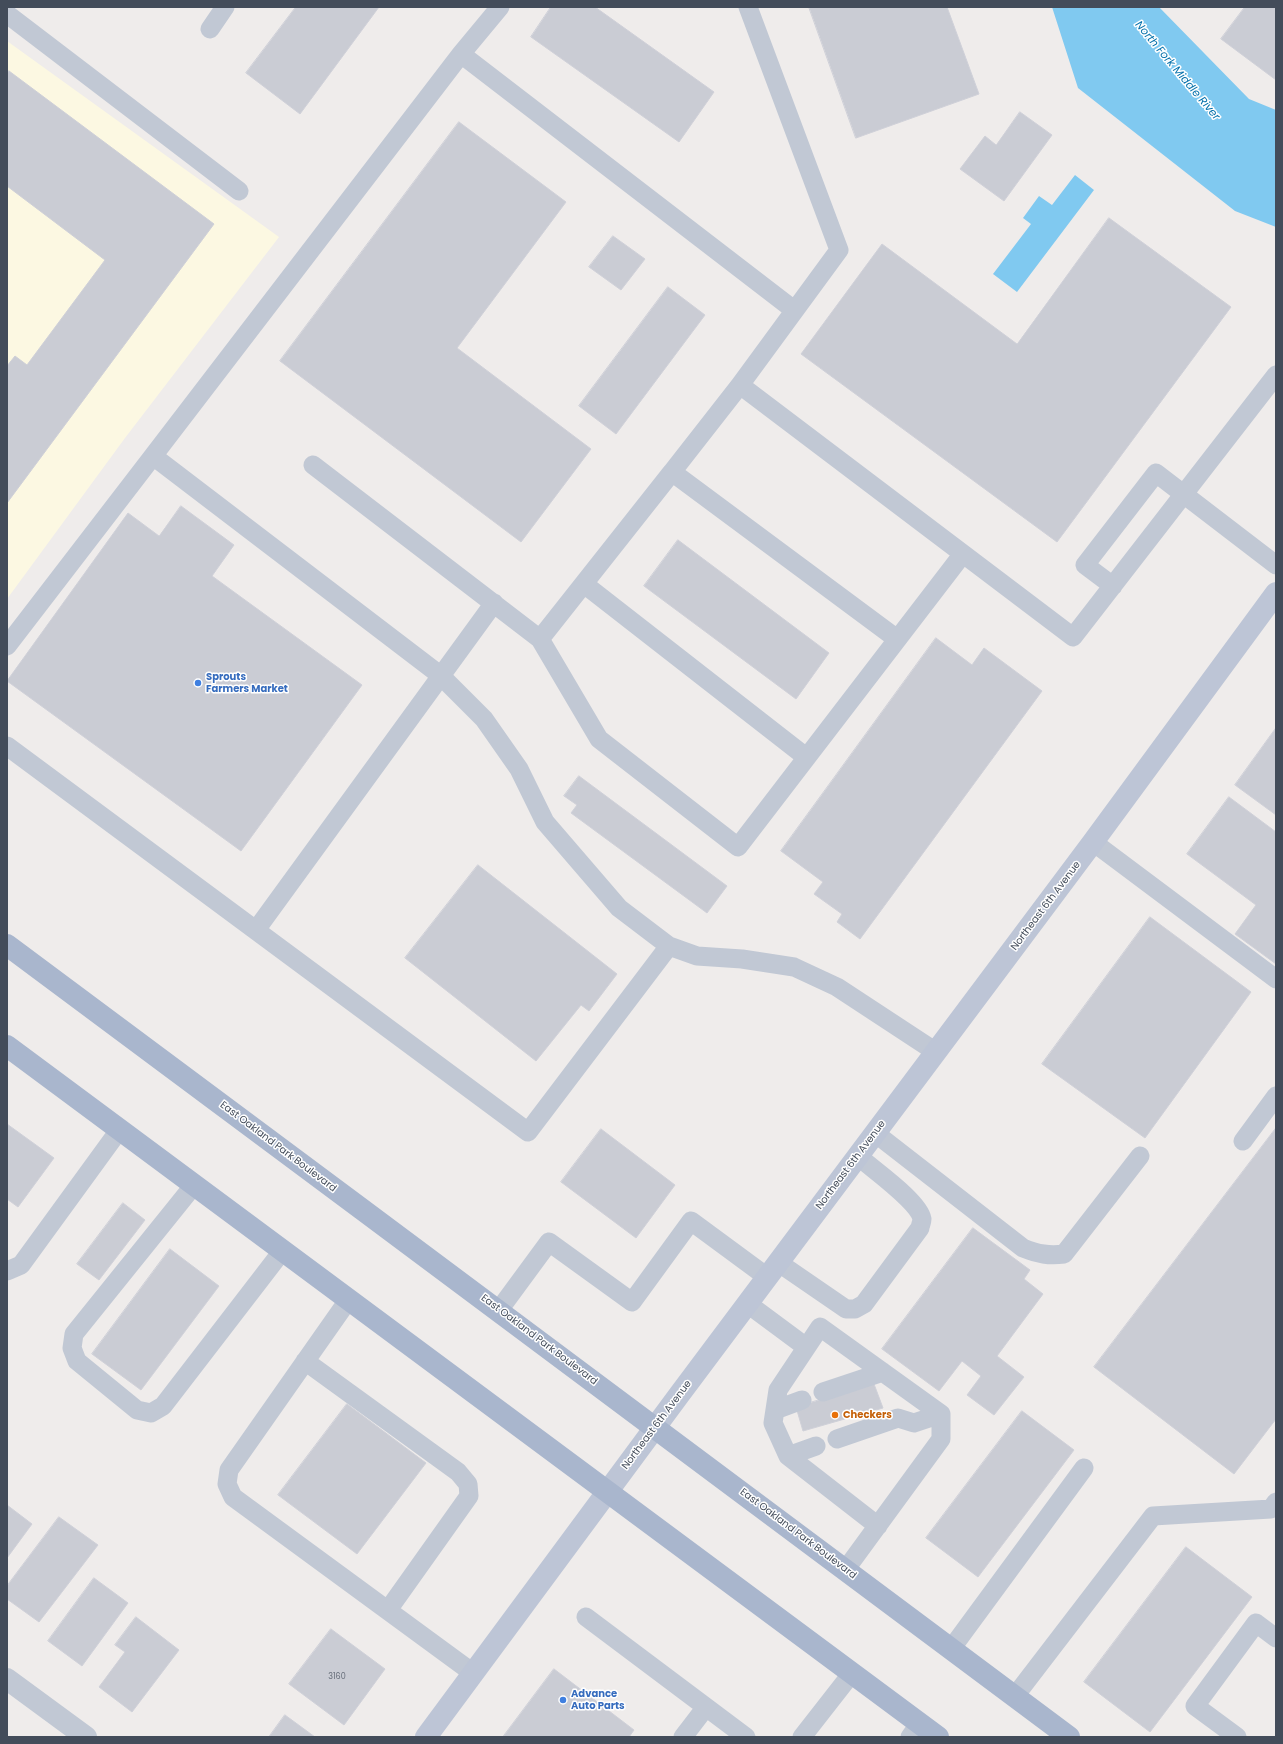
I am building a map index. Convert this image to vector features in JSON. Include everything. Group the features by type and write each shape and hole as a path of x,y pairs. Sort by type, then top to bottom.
{"main road":[{"name":"East Oakland Park Boulevard","path":"7,945 234,1115 656,1426 1069,1737"},
{"path":"7,1046 852,1673 915,1730 938,1737"}],"street":[{"name":"Northeast 6th Avenue","path":"426,1737 656,1426 1274,599"},
{"path":"7,1679 86,1737"}],"lane":[{"path":"210,29 225,7"},
{"path":"7,646 461,54 500,7"},
{"path":"540,639 740,385 794,310 840,250 748,7"},
{"path":"7,14 239,191"},
{"path":"461,54 794,310"},
{"path":"740,385 962,555 1073,637 1276,375"},
{"path":"153,456 440,675 484,719 520,769 545,822 619,908 669,946 697,956 794,967 838,987 936,1052"},
{"path":"313,465 540,639 598,738 738,847 962,555"},
{"path":"672,472 897,639"},
{"path":"1113,586 1086,565 1156,473 1276,565"},
{"path":"584,584 806,757"},
{"path":"256,930 440,675 494,603"},
{"path":"7,746 528,1132 669,946"},
{"path":"1093,842 1276,979"},
{"path":"1243,1141 1276,1096"},
{"path":"7,1271 21,1265 120,1129"},
{"path":"875,1133 1023,1248 1037,1253 1050,1255 1064,1254 1140,1156"},
{"path":"499,1310 549,1242 632,1302 691,1221 773,1270 846,1309 855,1309 864,1304 920,1228 922,1220 918,1211 908,1198 858,1156"},
{"path":"194,1185 74,1334 72,1348 77,1361 137,1410 151,1413 163,1406 283,1250"},
{"path":"349,1299 229,1470 227,1484 234,1496 474,1673"},
{"path":"748,1304 806,1347"},
{"path":"878,1526 788,1456 773,1423 778,1390 820,1328 941,1414"},
{"path":"305,1361 458,1472 468,1484 469,1496 388,1610"},
{"path":"823,1392 883,1372"},
{"path":"775,1410 802,1400"},
{"path":"837,1439 898,1418 914,1423 941,1414"},
{"path":"846,1569 941,1439 941,1414"},
{"path":"788,1456 816,1446"},
{"path":"952,1649 1084,1468"},
{"path":"1015,1696 1153,1516 1271,1509 1276,1502"},
{"path":"586,1617 746,1737"},
{"path":"1237,1737 1195,1706 1256,1623 1276,1638"},
{"path":"802,1737 852,1673"},
{"path":"683,1737 706,1707"}],"shaded area":[{"path":"7,41 279,237 125,438 7,599"}],"water":[{"name":"North Fork Middle River","path":"1052,7 1159,7 1249,99 1276,110 1276,227 1235,211 1078,88"},
{"path":"1075,175 1094,190 1017,292 993,274 1031,224 1023,218 1039,196 1052,205"}],"building":[{"path":"296,7 379,7 300,114 246,73"},
{"path":"551,7 595,7 714,92 679,142 531,37"},
{"path":"809,7 947,7 979,94 856,138"},
{"path":"1245,7 1276,7 1276,80 1221,39"},
{"path":"9,71 214,224 7,503 7,366 15,356 27,365 105,260 7,186 7,74"},
{"path":"1020,112 1052,135 1004,201 960,169 985,136 996,145"},
{"path":"459,122 566,202 457,348 591,449 521,542 280,361"},
{"path":"1109,218 1231,307 1057,542 801,354 882,244 1017,344"},
{"path":"613,236 645,259 621,290 589,267"},
{"path":"668,287 705,315 616,434 579,406"},
{"path":"181,506 234,545 212,576 362,685 241,851 7,681 128,513 159,536"},
{"path":"678,540 829,653 796,699 644,586"},
{"path":"936,638 972,665 984,648 1042,691 860,939 837,922 842,914 814,894 823,882 781,851"},
{"path":"1276,728 1276,815 1235,785"},
{"path":"579,776 727,886 707,913 571,813 577,805 564,796"},
{"path":"1229,797 1276,832 1276,964 1235,934 1256,905 1187,854"},
{"path":"478,865 617,974 589,1011 581,1005 536,1061 405,958"},
{"path":"1150,917 1251,992 1145,1138 1042,1064"},
{"path":"7,1124 54,1158 18,1207 7,1199"},
{"path":"1276,1128 1276,1419 1234,1474 1094,1367"},
{"path":"601,1129 675,1185 636,1238 561,1182"},
{"path":"123,1203 145,1220 99,1280 77,1264"},
{"path":"973,1228 1030,1270 1024,1279 1043,1294 997,1356 1024,1377 994,1415 967,1395 981,1376 962,1361 939,1391 882,1349"},
{"path":"170,1249 219,1286 141,1390 92,1354"},
{"path":"874,1384 883,1408 803,1431 796,1407"},
{"path":"347,1404 426,1463 357,1554 278,1495"},
{"path":"1022,1411 1074,1450 978,1577 926,1538"},
{"path":"7,1505 32,1524 7,1558"},
{"path":"59,1517 98,1545 39,1622 7,1599 7,1586"},
{"path":"1186,1547 1252,1597 1150,1732 1084,1682"},
{"path":"94,1578 128,1603 82,1666 48,1641"},
{"path":"136,1617 179,1650 132,1712 99,1687 125,1652 115,1645"},
{"path":"331,1629 385,1669 344,1725 289,1684"},
{"name":"Advance Auto Parts","path":"554,1669 634,1730 629,1737 503,1737"},
{"path":"285,1715 315,1737 269,1737"}],"place":[{"name":"Sprouts Farmers Market","path":"198,683"},
{"name":"Checkers","path":"835,1415"},
{"name":"Advance Auto Parts","path":"563,1700"}]}
